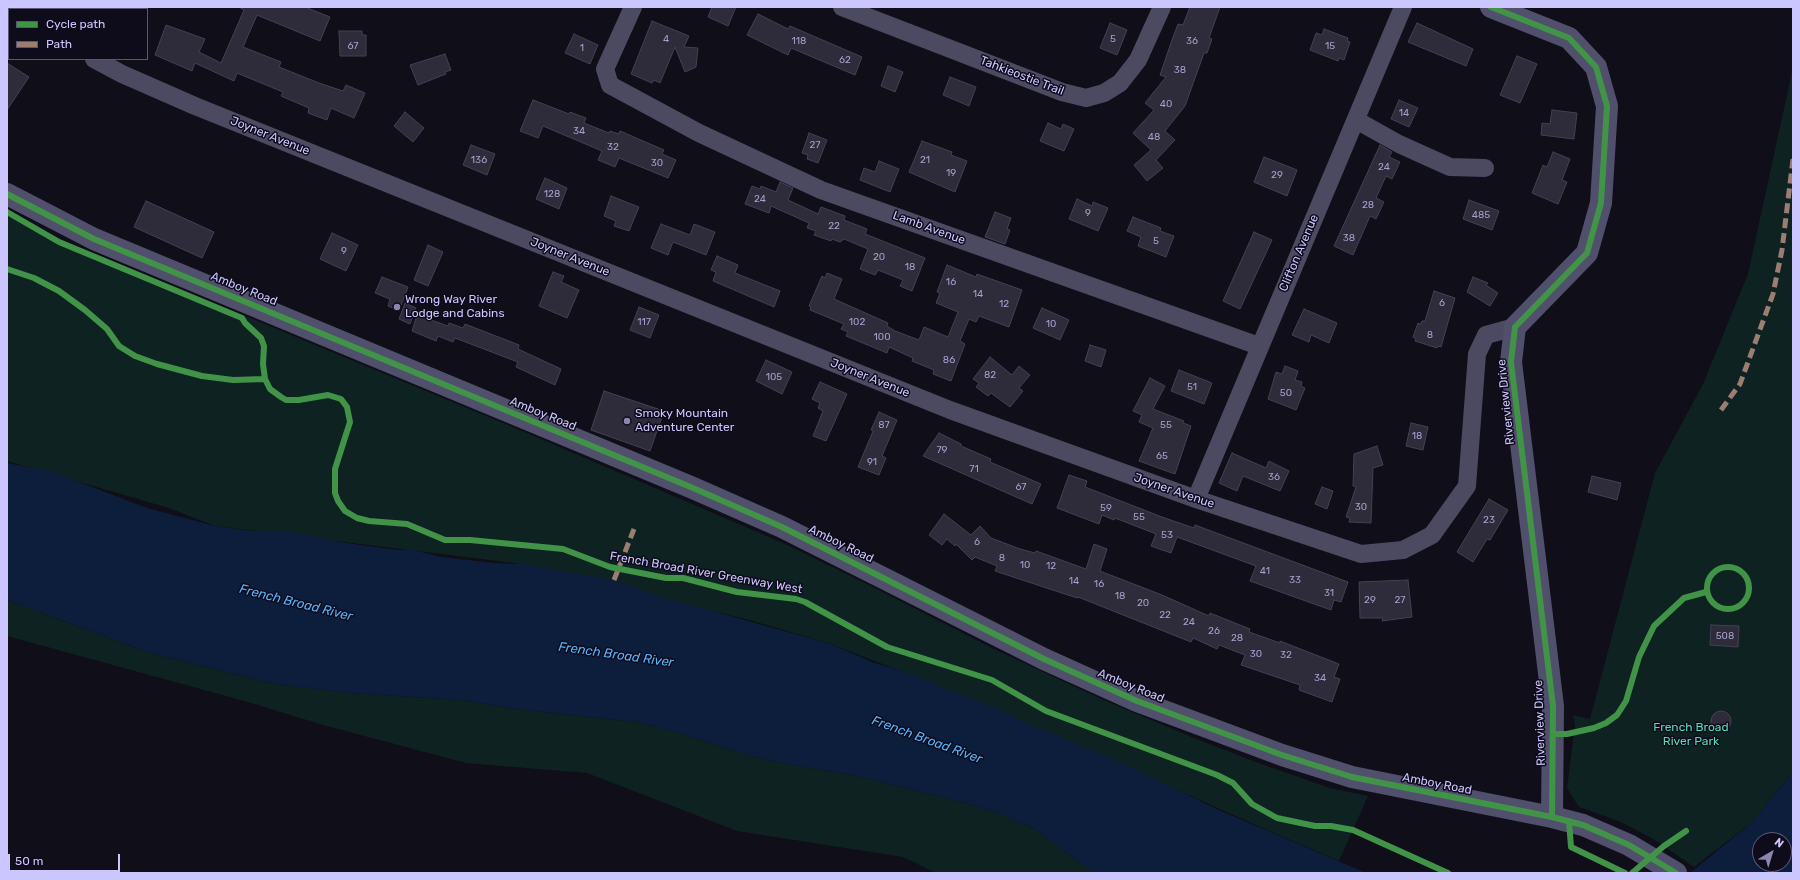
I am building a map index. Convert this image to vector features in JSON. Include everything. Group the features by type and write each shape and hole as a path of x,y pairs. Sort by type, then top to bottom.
{"main road":[{"path":"1491,7 1570,38 1596,67 1607,106 1601,203 1587,253 1515,327"},
{"name":"Amboy Road","path":"7,194 94,239 693,488 782,527 1044,659 1137,701 1282,755 1352,777 1552,817 1601,833 1644,853 1676,873"},
{"name":"Riverview Drive","path":"1515,327 1510,362 1553,706 1552,817"}],"street":[{"name":"Lamb Avenue","path":"633,7 605,69 610,85 699,133 821,190 1259,346"},
{"name":"Tahkieostie Trail","path":"842,7 1062,92 1086,98 1104,93 1120,83 1138,60 1162,7"},
{"name":"Clifton Avenue","path":"1196,499 1259,346 1403,7"},
{"name":"Joyner Avenue","path":"96,60 122,74 195,106 950,410 1196,499 1362,554 1403,550 1432,535 1467,486 1477,354 1486,335 1515,327"},
{"path":"1356,120 1399,144 1450,167 1484,168"}],"green space":[{"name":"French Broad River Park","path":"1793,67 1793,772 1751,823 1694,867 1655,840 1621,822 1579,807 1567,788 1575,725 1573,715 1590,719 1655,473 1703,384 1748,274"},
{"path":"7,210 60,239 527,433 783,543 992,648 1099,698 1194,738 1264,765 1330,788 1368,796 1339,861 1040,729 929,682 831,644 753,621 514,563 215,526 169,508 7,461"},
{"path":"7,600 147,652 275,684 351,693 462,700 523,710 637,722 676,732 761,759 857,776 962,802 1000,814 1035,829 1095,873 936,873 903,857 737,831 587,773 466,763 323,725 248,702 7,636"}],"water":[{"name":"French Broad River","path":"7,463 53,472 147,508 215,526 252,531 287,531 346,543 399,550 409,549 442,557 494,563 522,564 614,580 655,595 831,644 872,662 918,676 946,689 999,709 1017,719 1113,759 1219,810 1366,873 1095,873 1035,829 1000,814 962,802 857,776 761,759 676,732 637,722 523,710 462,700 351,693 275,684 147,652 7,600"},
{"path":"1793,772 1793,873 1690,873 1751,823"}],"building":[{"path":"239,7 305,7 330,17 320,41 257,15 243,47 281,62 279,67 319,83 343,91 346,85 365,93 354,118 331,108 327,120 308,113 309,108 281,96 283,92 237,73 234,81 195,63 192,71 155,55 166,25 205,39 199,52 221,63 244,10"},
{"path":"712,7 736,7 728,26 708,17"},
{"path":"1190,7 1220,7 1209,38 1212,39 1207,53 1204,53 1185,106 1165,131 1175,140 1156,160 1163,168 1147,181 1134,165 1151,150 1133,133 1154,110 1145,103 1166,77 1160,75 1178,24 1183,25"},
{"path":"758,14 788,29 790,26 862,57 855,75 791,48 788,55 747,35"},
{"path":"652,21 689,36 684,47 698,48 696,67 685,72 675,47 660,83 654,80 652,83 631,74"},
{"path":"1110,23 1127,30 1117,55 1100,48"},
{"path":"1417,23 1473,49 1466,66 1408,42"},
{"path":"1324,29 1348,38 1347,41 1350,42 1344,60 1339,58 1338,61 1310,50 1316,33 1322,35"},
{"path":"339,31 362,31 362,35 366,35 366,56 340,56"},
{"path":"574,34 598,45 590,64 565,53"},
{"path":"445,54 451,70 445,72 446,74 418,85 410,65"},
{"path":"1517,56 1537,64 1520,103 1500,95"},
{"path":"7,63 29,77 7,110"},
{"path":"888,66 903,72 895,92 881,86"},
{"path":"950,77 976,87 969,106 943,95"},
{"path":"533,100 569,114 570,112 586,118 584,123 609,133 610,131 619,134 620,131 664,150 662,154 676,160 668,178 619,158 615,167 598,160 602,151 543,126 538,138 520,131"},
{"path":"1399,100 1418,108 1409,127 1391,119"},
{"path":"1552,110 1577,113 1574,139 1541,135 1542,123 1550,124"},
{"path":"405,112 424,128 413,142 394,126"},
{"path":"1048,123 1061,129 1063,124 1074,129 1064,151 1040,141"},
{"path":"809,133 827,140 818,163 807,159 808,155 802,153"},
{"path":"922,141 952,152 951,155 967,161 955,192 909,172"},
{"path":"471,145 495,154 487,175 463,165"},
{"path":"1380,145 1392,152 1389,157 1400,162 1392,179 1386,176 1376,198 1384,202 1376,219 1370,216 1353,255 1334,246"},
{"path":"1553,152 1570,159 1562,180 1567,182 1558,204 1532,193 1543,165 1547,167"},
{"path":"1264,157 1297,170 1287,196 1254,182"},
{"path":"879,161 899,169 890,192 860,180 864,168 875,172"},
{"path":"545,178 567,188 559,209 536,199"},
{"path":"780,182 793,188 788,200 818,214 821,207 845,216 844,220 867,229 865,234 925,258 912,291 900,286 903,280 878,270 875,275 860,269 868,249 844,239 840,242 832,239 831,241 814,235 816,231 807,228 809,223 771,206 769,213 745,204 752,186 760,189 761,186 776,192"},
{"path":"611,196 639,207 629,231 614,226 616,221 604,216"},
{"path":"1077,199 1092,206 1093,202 1108,208 1098,231 1069,219"},
{"path":"1469,200 1499,211 1492,230 1463,219"},
{"path":"146,201 214,232 202,258 134,227"},
{"path":"995,212 1011,218 1007,229 1010,230 1005,244 985,237"},
{"path":"1133,217 1161,228 1160,231 1174,236 1166,257 1138,246 1141,237 1127,231"},
{"path":"661,224 690,235 694,224 715,232 706,255 673,242 668,255 651,248"},
{"path":"1254,232 1272,240 1240,309 1223,301"},
{"path":"332,233 358,245 346,271 320,259"},
{"path":"428,245 443,252 428,286 414,280"},
{"path":"717,256 738,265 735,273 780,291 774,307 713,281 716,272 711,270"},
{"path":"947,265 976,277 977,274 1022,290 1009,327 979,316 976,322 969,319 960,341 965,344 951,381 933,374 934,370 912,361 913,358 889,347 887,353 846,336 848,332 841,329 844,324 810,310 811,307 809,306 822,276 825,278 827,273 842,279 834,299 888,323 887,326 895,331 919,340 924,327 948,337 958,312 936,303 940,293 937,292"},
{"path":"553,272 564,276 561,282 579,290 567,318 539,306"},
{"path":"382,277 408,287 399,311 388,306 390,299 375,293"},
{"path":"1473,277 1488,283 1486,285 1498,293 1490,306 1467,292"},
{"path":"1434,291 1455,298 1441,347 1438,346 1437,348 1415,341 1416,339 1413,337 1418,323 1421,324 1422,321 1425,321"},
{"path":"405,303 416,308 410,324 399,319"},
{"path":"639,307 659,315 650,338 630,330"},
{"path":"1042,308 1069,320 1060,340 1033,328"},
{"path":"1304,309 1337,323 1329,343 1311,335 1309,342 1292,335"},
{"path":"417,315 448,326 449,323 463,328 465,324 519,345 518,349 561,369 555,385 516,367 518,362 455,338 453,342 438,336 436,341 412,331"},
{"path":"1090,345 1106,350 1101,367 1085,361"},
{"path":"990,357 1012,375 1019,366 1030,375 1019,388 1023,391 1010,407 991,393 988,396 976,387 979,383 973,379"},
{"path":"766,360 792,372 782,394 756,381"},
{"path":"1285,366 1298,371 1295,380 1302,382 1301,386 1305,388 1296,410 1268,399 1276,372 1282,374"},
{"path":"1179,370 1212,383 1204,404 1171,391"},
{"path":"1150,378 1165,386 1153,409 1184,421 1183,423 1191,426 1175,474 1139,461 1153,428 1139,422 1142,415 1133,411"},
{"path":"820,382 847,394 826,441 813,436 823,411 818,408 820,403 812,399"},
{"name":"Smoky Mountain Adventure Center","path":"604,391 664,411 650,451 591,430"},
{"path":"879,412 897,420 882,456 886,458 879,475 858,467"},
{"path":"1411,423 1428,427 1423,450 1406,446"},
{"path":"939,433 961,444 961,446 991,459 990,462 1041,484 1032,504 923,456"},
{"path":"1377,446 1383,465 1373,468 1371,523 1349,522 1350,518 1346,517 1356,487 1353,486 1354,454"},
{"path":"1232,453 1266,468 1269,461 1289,471 1280,491 1243,476 1237,491 1219,483"},
{"path":"1069,475 1087,481 1085,487 1162,517 1194,528 1195,525 1348,582 1341,602 1334,600 1331,610 1250,581 1256,566 1177,537 1171,553 1151,546 1156,534 1115,518 1114,520 1102,515 1099,524 1057,508"},
{"path":"1592,476 1621,483 1617,500 1588,492"},
{"path":"1322,487 1333,491 1327,509 1315,504"},
{"path":"1489,499 1508,510 1490,540 1487,539 1473,562 1457,552"},
{"path":"944,514 971,535 980,526 991,538 1020,549 1035,553 1036,551 1086,569 1094,544 1107,549 1100,571 1162,595 1209,616 1210,613 1250,629 1249,632 1280,643 1280,641 1339,664 1334,677 1340,679 1332,702 1299,690 1300,685 1241,665 1245,655 1219,645 1217,649 1193,638 1191,642 1078,597 1077,598 995,571 997,566 975,557 972,560 956,544 955,546 947,539 942,545 929,535"},
{"path":"1408,580 1412,617 1382,621 1383,618 1360,618 1359,582"},
{"path":"1711,625 1739,626 1738,647 1710,645"},
{"path":"1721,711 1728,714 1731,721 1728,728 1721,731 1714,728 1711,721 1714,714"}],"marked path":[{"path":"1721,410 1740,384 1773,294 1782,250 1793,159"},
{"path":"614,580 634,529"}],"cycle path":[{"path":"1491,7 1569,38 1596,67 1607,106 1601,203 1587,253 1515,327 1511,362 1553,706 1552,817"},
{"path":"7,194 94,239 693,488 782,527 1044,659 1137,701 1282,755 1352,777 1552,817 1583,825 1629,845 1676,873"},
{"name":"French Broad River Greenway West","path":"7,212 59,242 242,318 245,323 261,338 264,346 263,364 265,379 270,389 286,400 299,400 328,395 341,399 347,407 350,422 335,469 335,493 338,501 345,511 357,518 369,521 407,524 445,540 470,540 563,549 610,567 666,578 683,578 737,592 796,599 805,602 887,647 992,680 1046,711 1217,775 1233,783 1252,804 1277,818 1315,826 1331,826 1353,830 1448,873"},
{"path":"7,269 34,278 59,291 85,310 107,329 119,346 135,356 157,364 202,376 233,380 265,379"},
{"path":"1724,567 1732,567 1740,570 1746,576 1749,588 1746,600 1740,606 1732,609 1724,609 1716,606 1710,600 1707,592 1707,584 1710,576 1716,570 1724,567"},
{"path":"1554,734 1567,734 1594,728 1606,723 1617,715 1626,701 1639,657 1654,626 1684,598 1706,592"},
{"path":"1569,821 1571,847 1625,873"},
{"path":"1632,873 1664,846 1686,831"}],"place":[{"name":"Wrong Way River Lodge and Cabins","path":"397,307"},
{"name":"Smoky Mountain Adventure Center","path":"627,421"}]}
